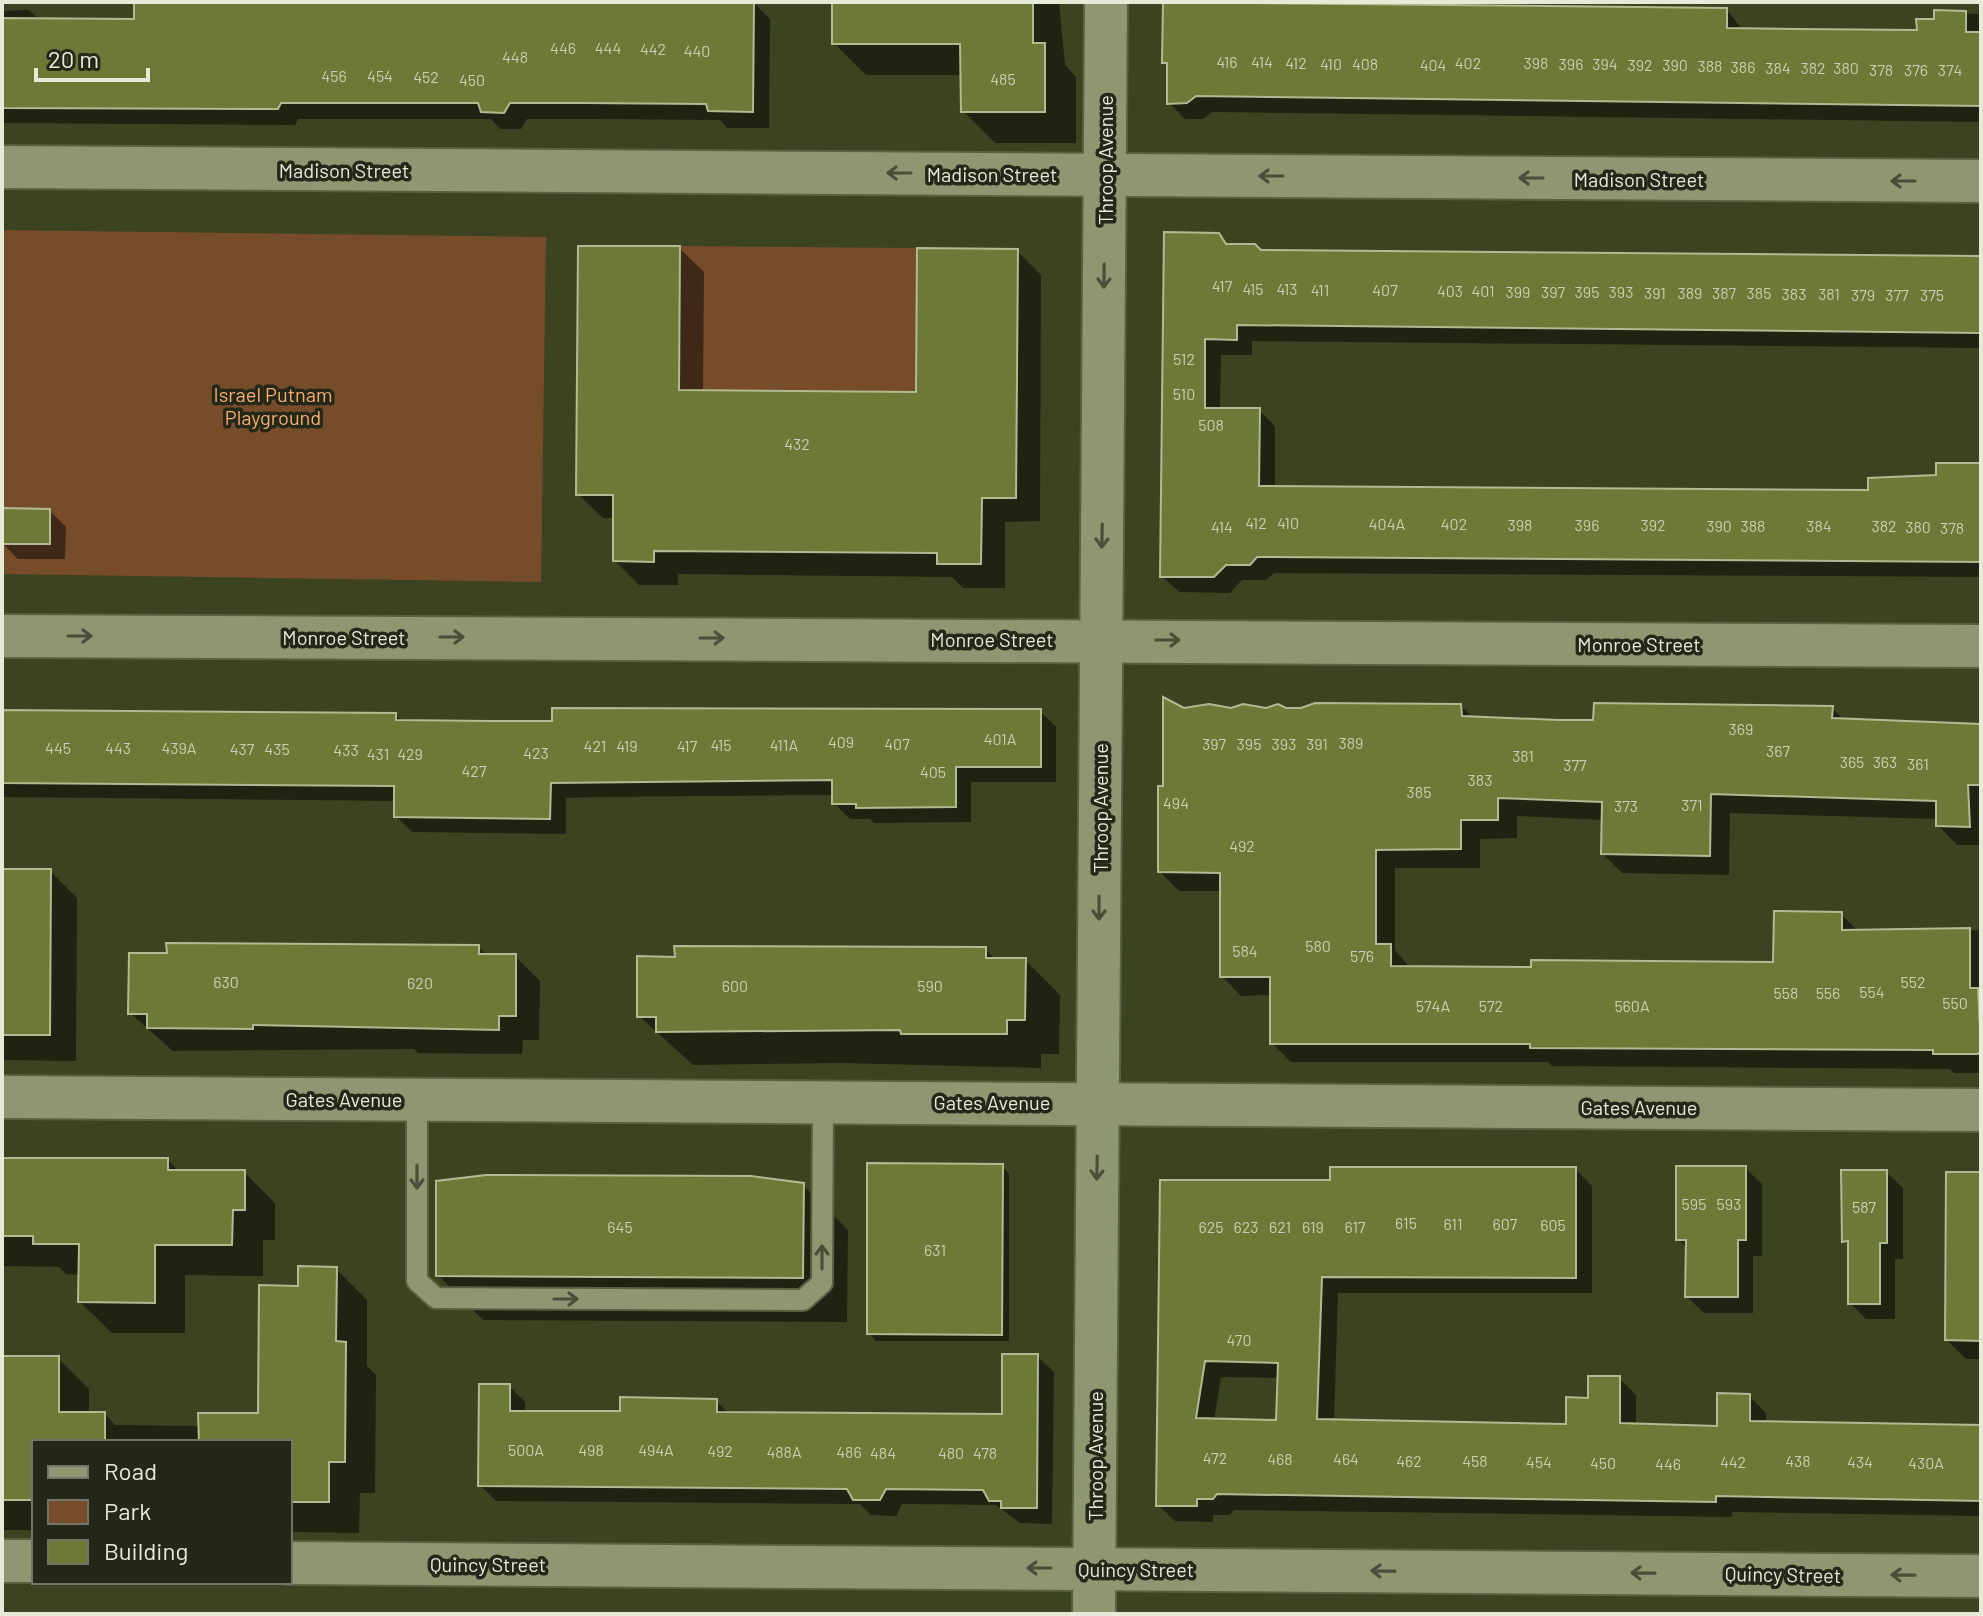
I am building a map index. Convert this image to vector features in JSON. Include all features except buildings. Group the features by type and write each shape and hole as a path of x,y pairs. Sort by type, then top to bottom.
{"street":[{"name":"Throop Avenue","path":"1094,1614 1106,2"},
{"name":"Madison Street","path":"2,167 1981,181"},
{"name":"Monroe Street","path":"2,636 1981,646"},
{"name":"Gates Avenue","path":"2,1097 1981,1110"},
{"path":"2,1561 32,1561"},
{"name":"Quincy Street","path":"292,1563 1981,1576"}],"lane":[{"path":"417,1099 417,1281 436,1298 515,1299 803,1300 822,1283 823,1101"}],"green space":[{"name":"Israel Putnam Playground","path":"2,230 546,237 541,582 2,574"},
{"path":"680,246 917,248 916,392 679,390"}]}
